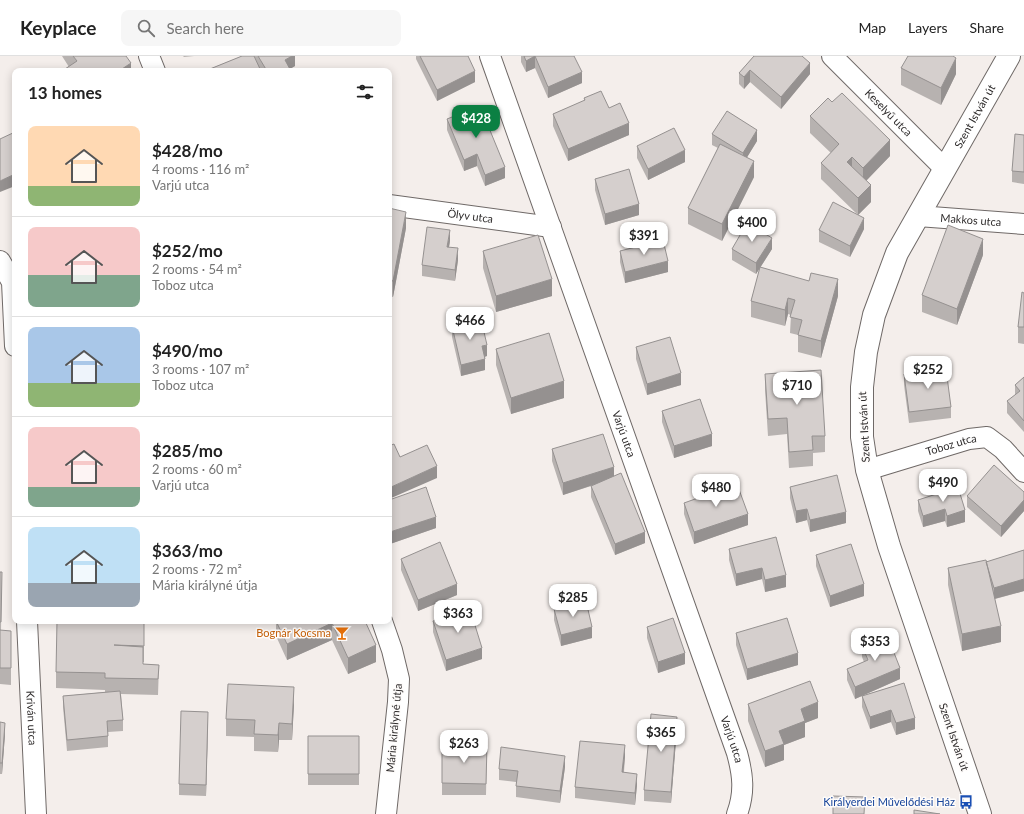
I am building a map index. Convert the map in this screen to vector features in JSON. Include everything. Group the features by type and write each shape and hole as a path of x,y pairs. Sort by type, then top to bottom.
{"street":[{"path":"149,56 154,68"},
{"name":"Varjú utca","path":"490,56 738,753 743,782 742,801 737,814"},
{"name":"Keselyű utca","path":"832,56 945,169"},
{"name":"Szent István út","path":"980,814 889,546 867,470 862,437 862,387 866,352 874,315 897,253 1009,56"},
{"name":"Ölyv utca","path":"392,205 550,227"},
{"name":"Makkos utca","path":"918,216 1024,224"},
{"path":"0,261 12,282"},
{"name":"Toboz utca","path":"867,470 969,439 987,437 1003,449 1024,472"},
{"name":"Kriván utca","path":"27,624 36,814"},
{"name":"Mária királyné útja","path":"383,624 392,650 399,679 398,702 386,814"}],"building":[{"path":"73,56 126,56 131,63 124,68 66,68 77,61"},
{"path":"242,56 254,56 260,68 212,68"},
{"path":"258,56 292,56 285,60 289,68 265,68"},
{"path":"420,56 468,56 475,71 437,90"},
{"path":"524,56 535,56 526,61"},
{"path":"535,56 574,56 582,72 548,87"},
{"path":"754,56 802,56 810,63 781,97 750,70 744,77 739,73"},
{"path":"908,56 953,56 956,58 941,88 901,68"},
{"path":"601,91 609,108 620,103 629,123 568,149 553,114 585,100 584,98"},
{"path":"842,93 890,140 863,168 852,157 847,162 871,185 858,198 821,163 839,144 810,116 828,98 832,102"},
{"path":"480,106 505,167 485,175 477,154 464,160 447,119"},
{"path":"727,111 757,130 743,153 712,134"},
{"path":"674,128 685,150 648,169 637,146"},
{"path":"12,133 12,175 0,181 0,139"},
{"path":"1015,134 1024,135 1024,172 1012,171"},
{"path":"720,144 754,161 722,224 688,208"},
{"path":"629,169 639,204 605,214 595,179"},
{"path":"833,202 864,218 850,246 819,230"},
{"path":"392,209 406,212 392,281"},
{"path":"747,223 772,238 756,263 732,249"},
{"path":"948,225 983,239 957,309 922,295"},
{"path":"427,227 450,230 447,247 458,248 455,270 422,265"},
{"path":"538,235 552,279 496,296 483,251"},
{"path":"663,240 668,261 625,272 620,251"},
{"path":"760,267 809,281 811,273 838,279 821,341 798,335 802,320 790,317 795,300 788,298 785,310 751,301"},
{"path":"1022,292 1024,293 1024,327 1018,327"},
{"path":"481,319 487,345 482,346 485,359 461,365 452,326"},
{"path":"549,333 564,381 511,398 496,349"},
{"path":"670,337 681,373 647,384 636,347"},
{"path":"946,369 951,407 909,412 904,374"},
{"path":"821,370 825,436 812,436 813,450 789,452 787,418 768,419 765,374"},
{"path":"1024,377 1024,421 1007,401 1020,391 1015,385"},
{"path":"700,399 712,434 674,446 662,411"},
{"path":"603,434 614,467 563,483 552,449"},
{"path":"394,444 400,457 427,445 437,466 392,487 392,445"},
{"path":"994,465 1024,492 1024,500 1001,526 967,496"},
{"path":"621,473 645,532 615,544 591,486"},
{"path":"837,475 846,512 810,520 807,509 796,511 790,487"},
{"path":"737,484 748,514 694,532 684,503"},
{"path":"426,487 436,517 392,531 392,499"},
{"path":"958,487 965,510 947,516 945,509 923,516 918,500"},
{"path":"776,537 786,575 765,580 762,568 736,574 729,549"},
{"path":"440,542 457,584 418,600 401,559"},
{"path":"851,544 864,584 830,596 816,555"},
{"path":"1024,550 1024,579 994,588 986,562"},
{"path":"986,560 1001,626 962,634 948,568"},
{"path":"0,572 2,572 1,622 0,622"},
{"path":"586,601 592,627 561,635 554,609"},
{"path":"470,609 482,648 446,660 433,621"},
{"path":"673,618 685,653 658,662 647,627"},
{"path":"787,618 798,653 747,669 736,633"},
{"path":"57,624 144,624 144,646 114,645 143,647 143,664 159,665 158,679 105,678 105,673 56,672"},
{"path":"277,624 330,624 287,644"},
{"path":"332,624 366,624 376,645 348,658"},
{"path":"0,630 11,631 11,668 0,668"},
{"path":"887,635 900,668 855,687 847,669 868,660 862,646"},
{"path":"810,681 818,702 801,709 805,721 779,731 784,744 765,751 748,704"},
{"path":"904,683 915,718 896,723 891,710 870,717 862,696"},
{"path":"228,684 294,687 292,724 279,723 278,735 254,734 255,720 226,719"},
{"path":"120,691 123,720 107,721 108,736 67,740 63,696"},
{"path":"181,711 208,712 206,785 179,784"},
{"path":"651,714 677,717 671,792 644,790"},
{"path":"0,722 5,723 2,763 0,763"},
{"path":"308,736 359,736 359,774 308,774"},
{"path":"580,741 625,745 622,772 637,774 635,793 575,787"},
{"path":"442,744 487,745 486,784 442,783"},
{"path":"501,747 565,756 560,791 516,786 518,771 499,769"},
{"path":"833,796 865,797 864,814 833,814"},
{"path":"914,810 940,814 914,814"}],"place":[{"name":"Bognár Kocsma","path":"342,633"},
{"name":"Királyerdei Művelődési Ház","path":"966,802"}]}
